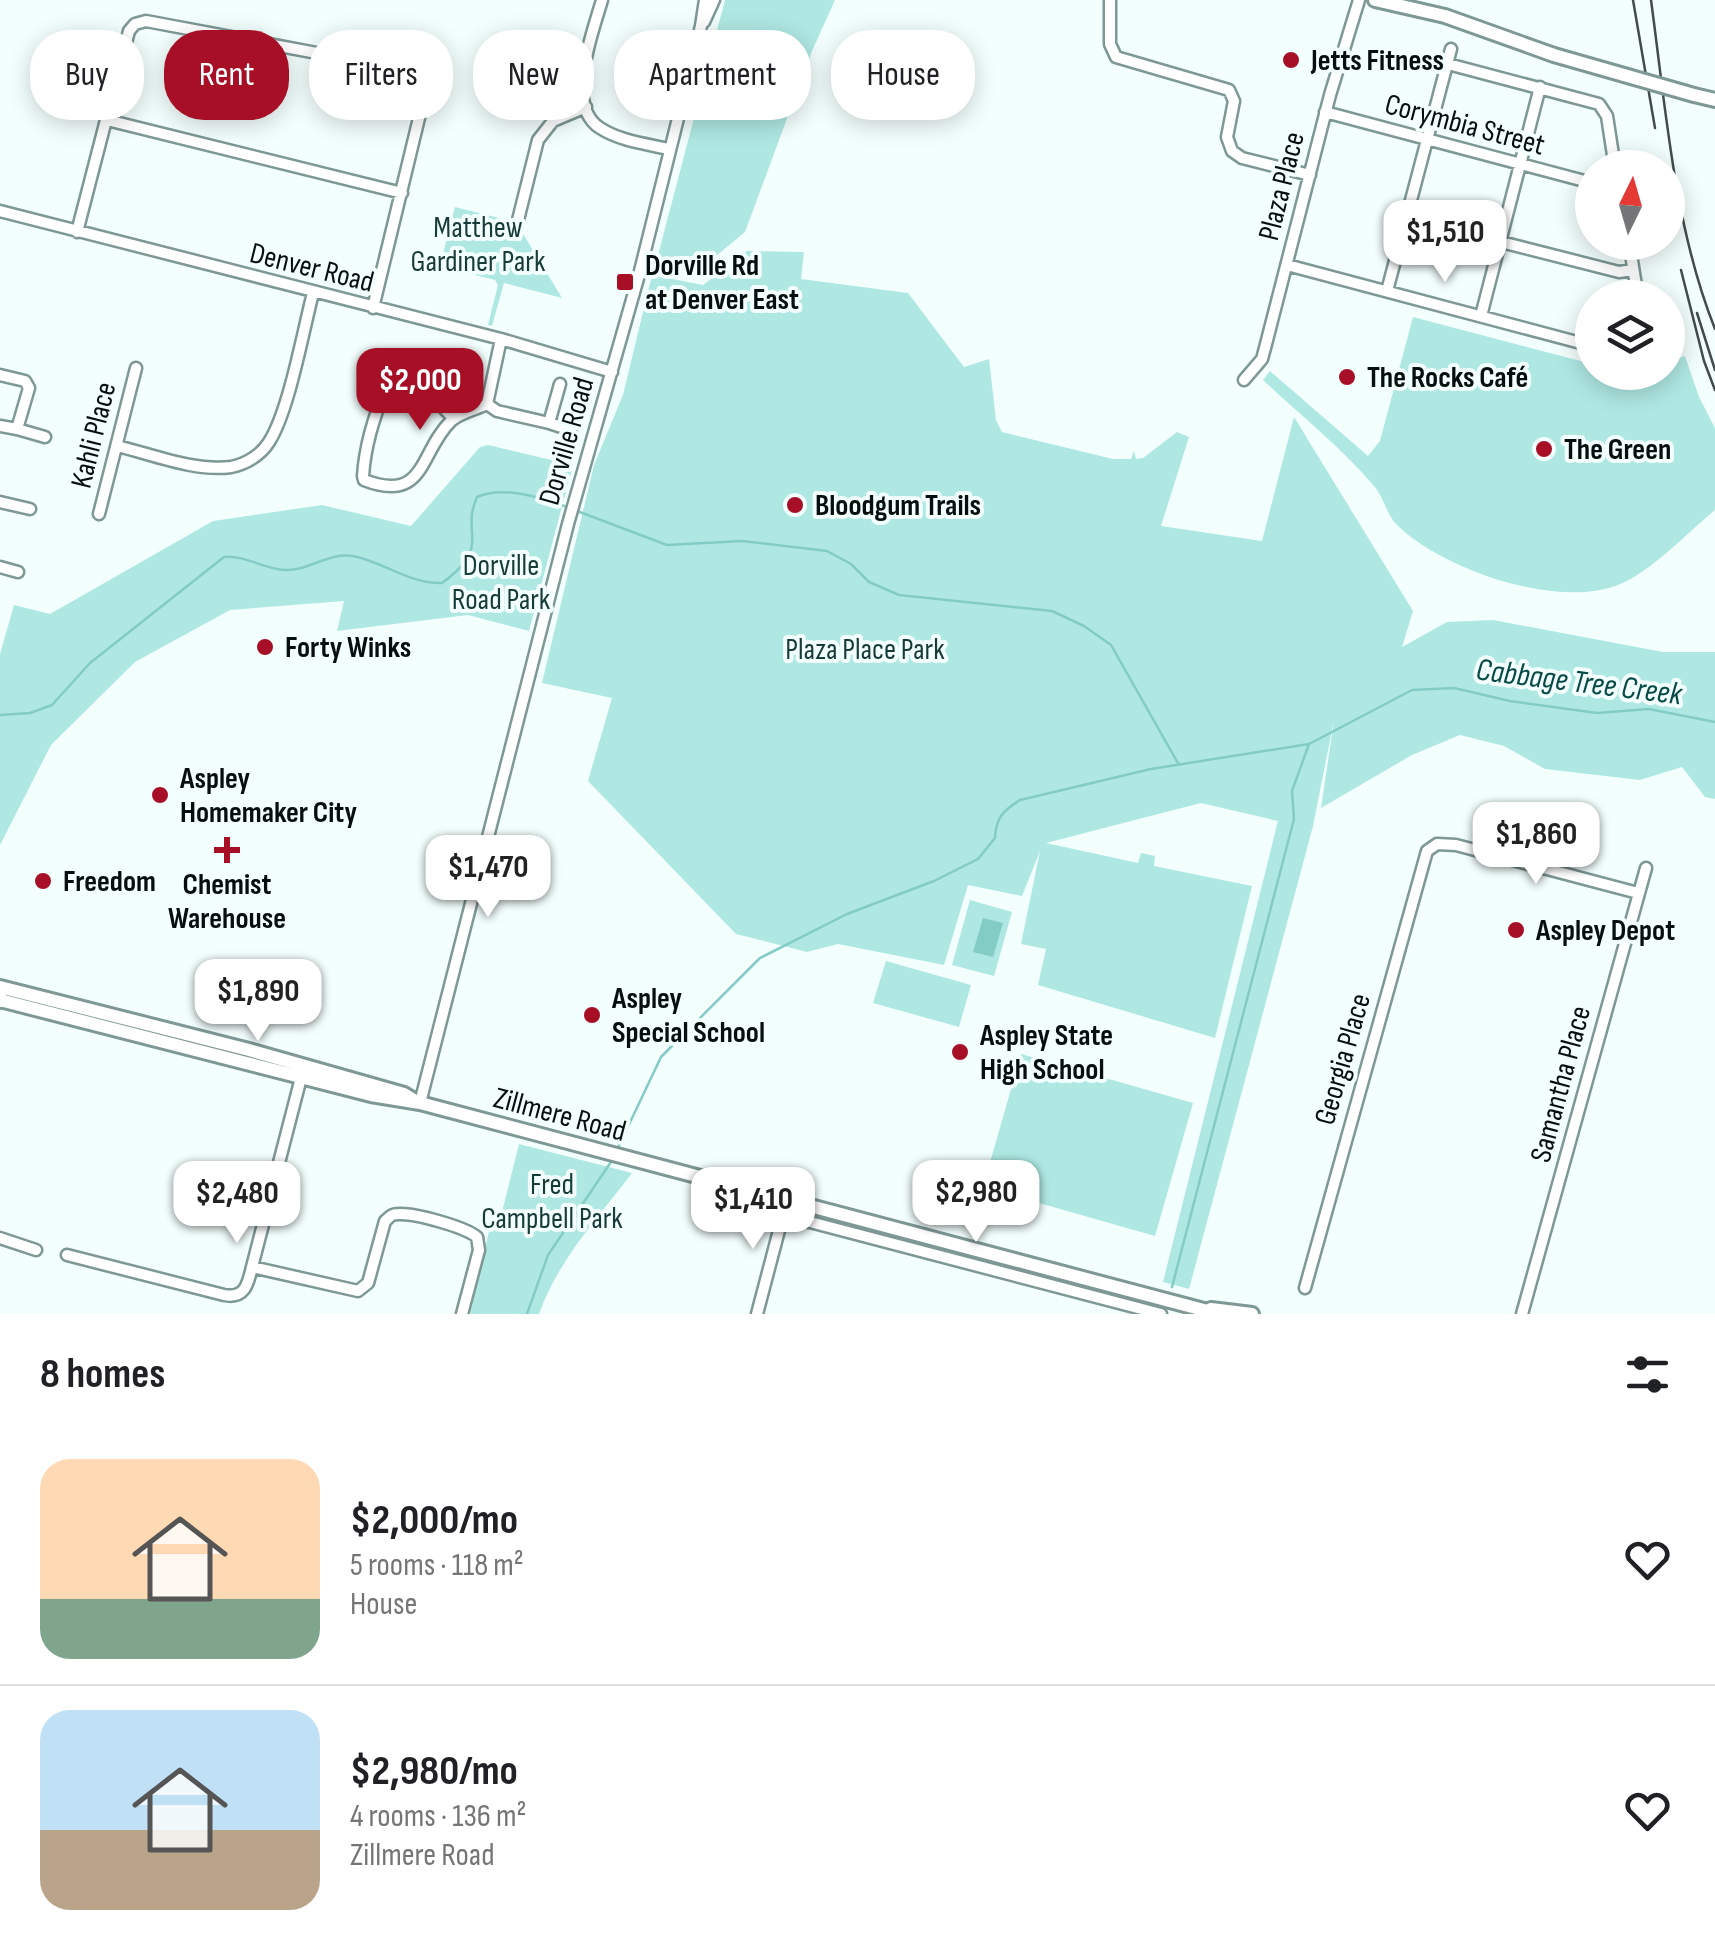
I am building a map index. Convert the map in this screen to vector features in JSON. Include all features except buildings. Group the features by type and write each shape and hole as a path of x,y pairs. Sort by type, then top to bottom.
{"main road":[{"path":"1375,0 1445,16 1554,55 1715,100"},
{"path":"1416,0 1445,16"},
{"name":"Zillmere Road","path":"0,986 303,1070"},
{"name":"Zillmere Road","path":"0,1000 404,1094 420,1103 1219,1314"},
{"name":"Zillmere Road","path":"1204,1308 1252,1314"}],"street":[{"path":"594,32 602,0"},
{"name":"Dorville Road","path":"420,1103 568,524 612,372 705,0"},
{"name":"Dorville Road","path":"701,26 714,0"},
{"path":"1110,0 1110,44 1116,58 1226,88 1234,101 1227,137 1232,152 1310,175"},
{"name":"Plaza Place","path":"1244,380 1266,348 1325,112 1359,0"},
{"path":"130,30 146,21 322,54 427,85 372,308"},
{"path":"1387,291 1452,50"},
{"path":"1448,64 1599,104 1607,116 1612,150"},
{"path":"1482,316 1540,87"},
{"name":"Corymbia Street","path":"1325,112 1575,179"},
{"path":"77,232 107,120 402,193"},
{"path":"516,224 538,140 544,128 559,120"},
{"path":"591,120 625,139 669,149"},
{"name":"Denver Road","path":"0,211 612,372"},
{"path":"1407,218 1619,272 1633,270"},
{"path":"1631,260 1635,280"},
{"path":"1287,265 1575,341"},
{"path":"116,446 213,467 232,467 262,452 279,423 313,293"},
{"path":"488,404 501,340"},
{"name":"Kahli Place","path":"99,514 136,368"},
{"path":"0,375 28,384 17,429"},
{"path":"374,384 438,402 454,418"},
{"path":"549,423 560,384"},
{"path":"386,388 379,414 369,430 358,482 400,487 426,462 454,418 488,404"},
{"path":"488,404 496,410 571,430"},
{"path":"0,426 45,437"},
{"path":"0,502 30,509"},
{"path":"0,567 18,572"},
{"name":"Georgia Place","path":"1305,1288 1422,858 1432,846 1456,845 1638,892"},
{"name":"Samantha Place","path":"1522,1314 1646,868"},
{"path":"67,1255 230,1296 239,1294 246,1287 252,1267 303,1070"},
{"path":"757,1314 788,1200"},
{"path":"252,1267 358,1291 368,1282 386,1220 403,1214 468,1230 477,1237 479,1250 462,1314"},
{"path":"783,1218 1162,1314"},
{"path":"0,1238 36,1250"},
{"path":"1090,1296 1094,1279"}],"green space":[{"path":"725,0 835,0 811,54 811,30 717,30"},
{"path":"693,120 786,120 745,232 705,265 684,266 657,259"},
{"name":"Matthew Gardiner Park","path":"455,207 507,220 507,229 516,234 522,232 562,298 504,283 492,326 488,325 498,285 495,280 440,266"},
{"name":"Plaza Place Park","path":"747,251 804,252 801,279 908,293 964,367 989,359 996,420 1002,432 1113,459 1131,459 1134,451 1136,459 1143,458 1177,432 1189,437 1161,526 1262,541 1294,417 1413,611 1402,647 1447,622 1493,620 1663,652 1715,652 1715,799 1705,797 1682,767 1640,780 1545,769 1504,746 1460,735 1412,755 1321,808 1334,720 1313,826 1189,1289 1163,1282 1278,821 1201,803 1046,843 1138,863 1141,853 1155,856 1154,866 1252,886 1215,1038 1038,985 1046,949 1021,944 1040,851 1022,896 968,885 944,965 838,944 807,952 736,934 588,781 612,698 542,683 594,465 623,395 652,275 703,285"},
{"name":"The Green","path":"1413,317 1575,360 1575,390 1685,390 1685,356 1715,428 1715,510 1643,571 1618,585 1564,592 1502,581 1442,557 1397,525 1377,490 1361,472 1263,380 1270,371 1368,456 1380,441"},
{"name":"Dorville Road Park","path":"488,445 573,465 529,631 468,615 337,631 344,601 230,610 135,662 51,745 0,845 0,654 14,605 50,614 213,521 322,505 411,526 480,447"},
{"path":"970,900 1012,912 994,976 952,965"},
{"path":"886,961 971,985 959,1027 873,1003"},
{"path":"1021,1054 1193,1103 1155,1236 983,1187"},
{"name":"Fred Campbell Park","path":"519,1144 632,1173 568,1258 539,1314 470,1314 490,1227 498,1228"}],"shaded area":[{"path":"983,918 1003,923 993,957 973,952"}],"waterway":[{"name":"Cabbage Tree Creek","path":"0,715 30,713 52,705 90,663 224,557 285,570 353,556 419,580 442,583 471,550 477,497 511,493 570,508"},
{"name":"Cabbage Tree Creek","path":"577,511 667,545 742,541 827,551 851,564 869,582 899,595 1052,611 1111,645 1179,765"},
{"path":"616,1152 661,1057 760,958 847,914 934,881 978,859 995,838 1001,815 1020,800 1151,769 1309,744 1412,690 1454,688 1510,701 1597,713 1649,709 1715,722"},
{"path":"1172,1287 1294,819 1292,791 1309,744"},
{"path":"527,1314 548,1255 613,1159"}],"railway":[{"path":"1633,0 1655,128"},
{"path":"1651,0 1681,209 1715,329"},
{"path":"1681,270 1715,390"},
{"path":"1697,313 1715,370"}],"place":[{"name":"Jetts Fitness","path":"1291,60"},
{"name":"Dorville Rd at Denver East","path":"625,282"},
{"name":"The Rocks Café","path":"1347,377"},
{"name":"The Green","path":"1544,449"},
{"name":"Bloodgum Trails","path":"795,505"},
{"name":"Forty Winks","path":"265,647"},
{"name":"Aspley Homemaker City","path":"160,795"},
{"name":"Chemist Warehouse","path":"227,850"},
{"name":"Freedom","path":"43,881"},
{"name":"Aspley Depot","path":"1516,930"},
{"name":"Aspley Special School","path":"592,1015"},
{"name":"Aspley State High School","path":"960,1052"}]}
